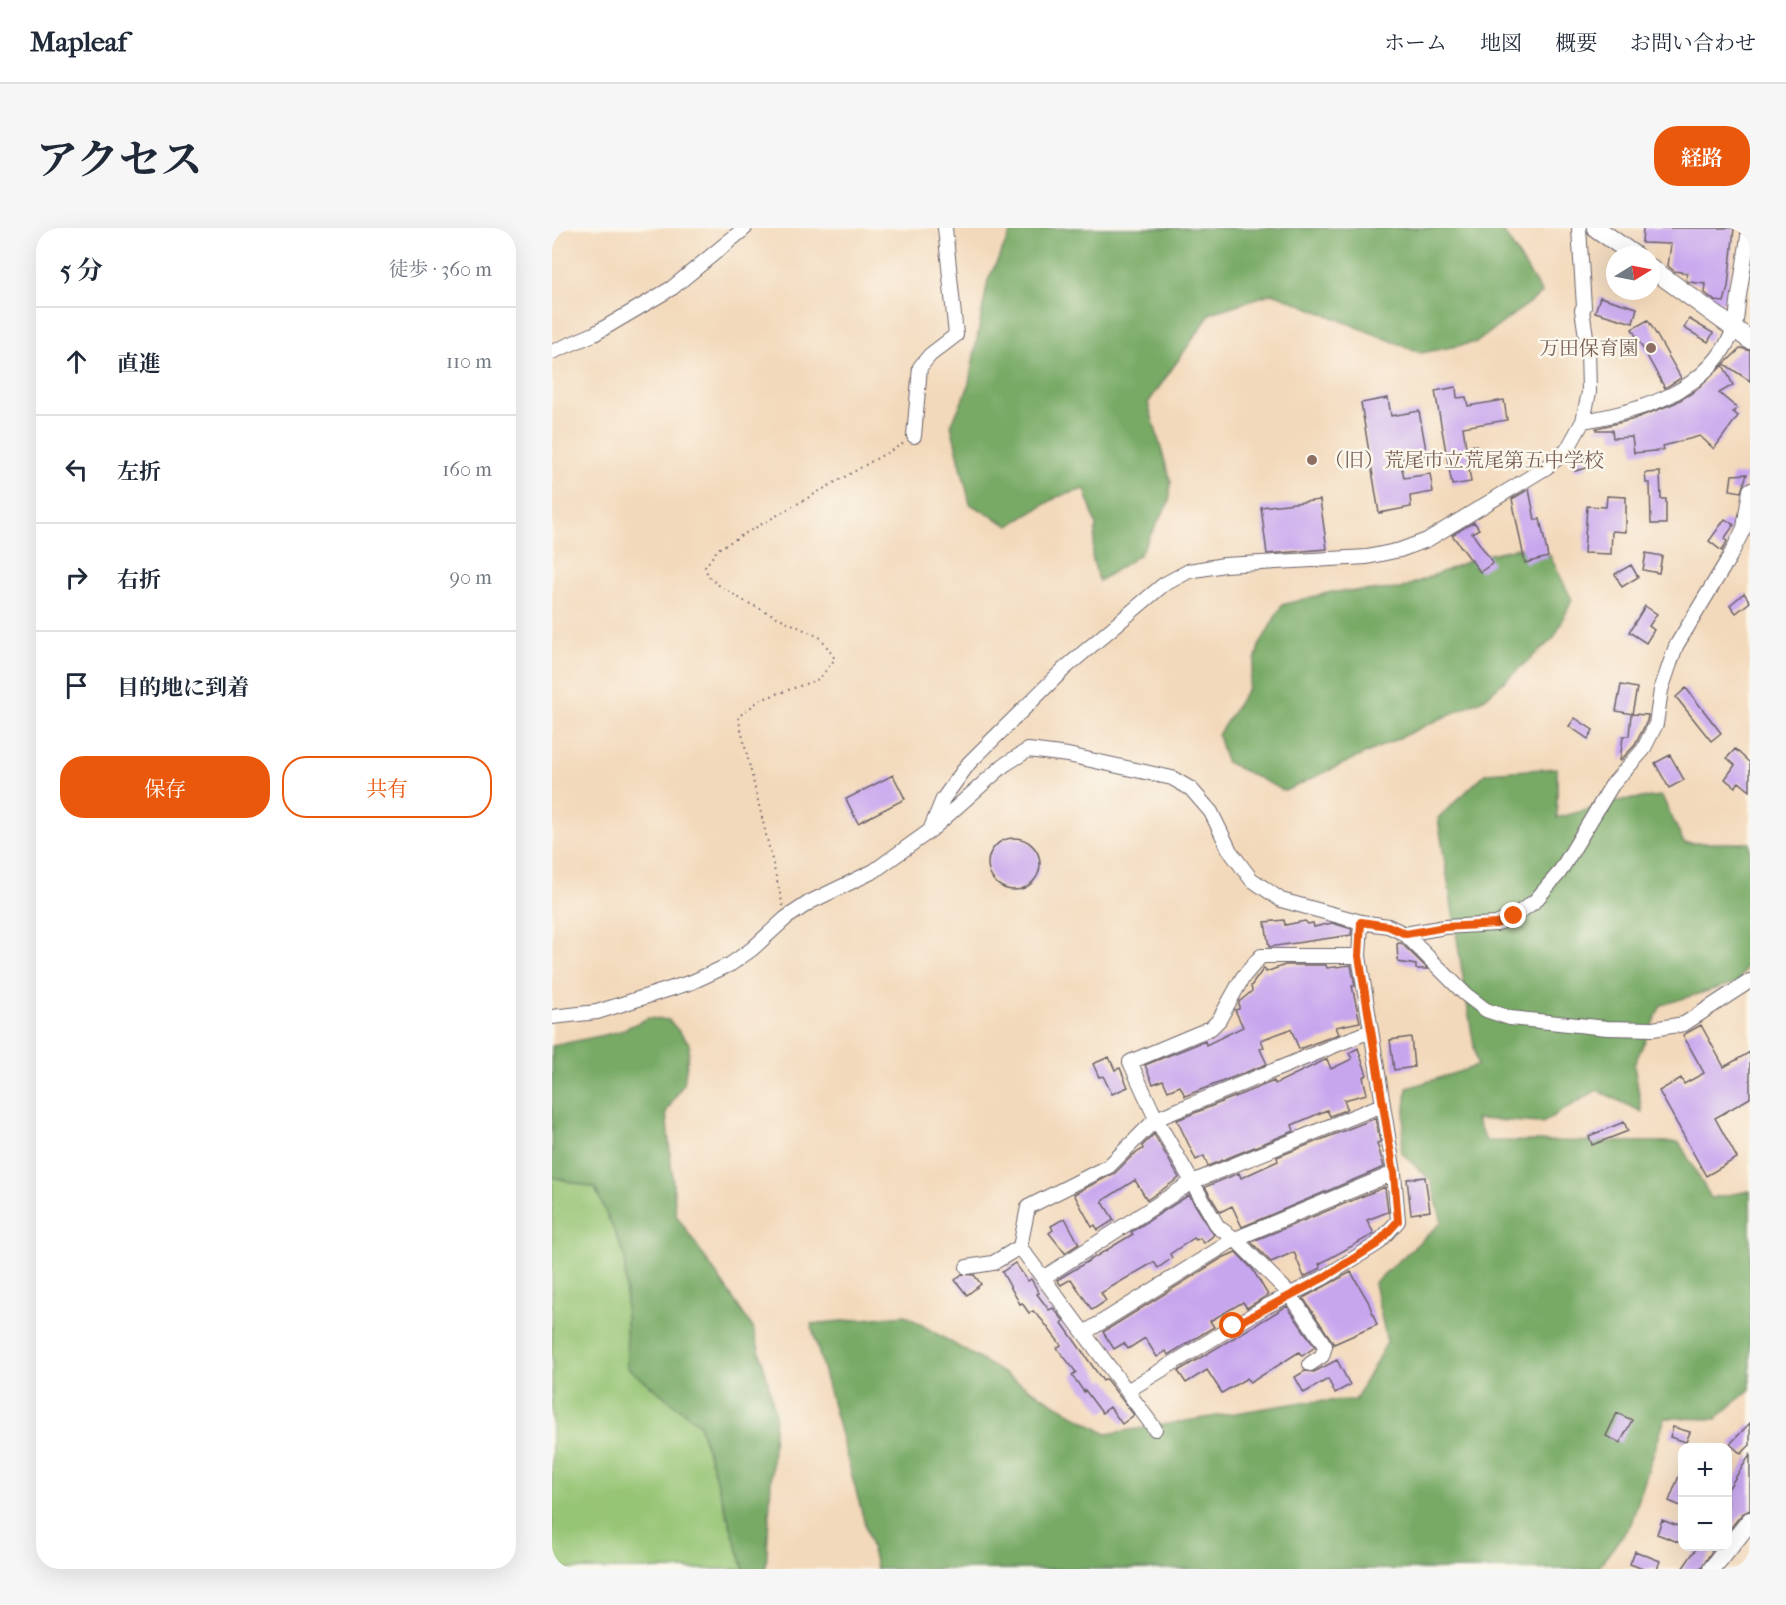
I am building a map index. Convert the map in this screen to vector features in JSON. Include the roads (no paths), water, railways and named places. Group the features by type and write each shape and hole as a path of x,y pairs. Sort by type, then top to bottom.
{"main road":[{"path":"1596,228 1621,246"},
{"path":"1660,275 1750,340"},
{"path":"1712,1569 1750,1521"}],"street":[{"path":"552,352 594,334 672,288 745,228"},
{"path":"914,436 920,367 930,355 956,335 945,228"},
{"path":"931,830 943,799 969,764 1064,669 1163,585 1189,571 1224,565 1367,557 1418,543 1547,467 1567,450 1583,421 1589,392 1588,350 1582,310 1584,307 1579,228"},
{"path":"1583,421 1628,413 1655,403 1689,384 1710,368 1734,328 1749,228"},
{"path":"1406,934 1445,927 1496,924 1514,916 1535,901 1559,873 1612,785 1643,750 1656,724 1661,690 1676,646 1744,528 1750,490"},
{"path":"552,1017 597,1012 692,982 731,964 753,950 786,918 810,902 874,871 931,830 991,779 1004,765 1028,750 1068,754 1172,778 1191,789 1211,813 1230,851 1251,879 1266,890 1281,900 1361,922 1388,926 1406,934 1465,994 1486,1010 1510,1018 1544,1023 1653,1029 1684,1024 1750,981"},
{"path":"1127,1391 1290,1293 1323,1278 1377,1244 1398,1221 1394,1173 1359,956 1361,922"},
{"path":"1310,1364 1322,1356 1325,1346 1290,1293 1235,1239 1218,1227 1156,1119 1130,1062 1211,1028 1219,1020 1243,977 1261,956 1359,956"},
{"path":"1155,1429 1020,1247 1028,1207 1110,1166 1156,1119 1370,1031"},
{"path":"1043,1278 1192,1182 1382,1105"},
{"path":"1084,1333 1235,1239 1394,1173"},
{"path":"967,1267 993,1263 1020,1247"}],"place":[{"name":"万田保育園","path":"1651,348"},
{"name":"（旧）荒尾市立荒尾第五中学校","path":"1312,460"}]}
